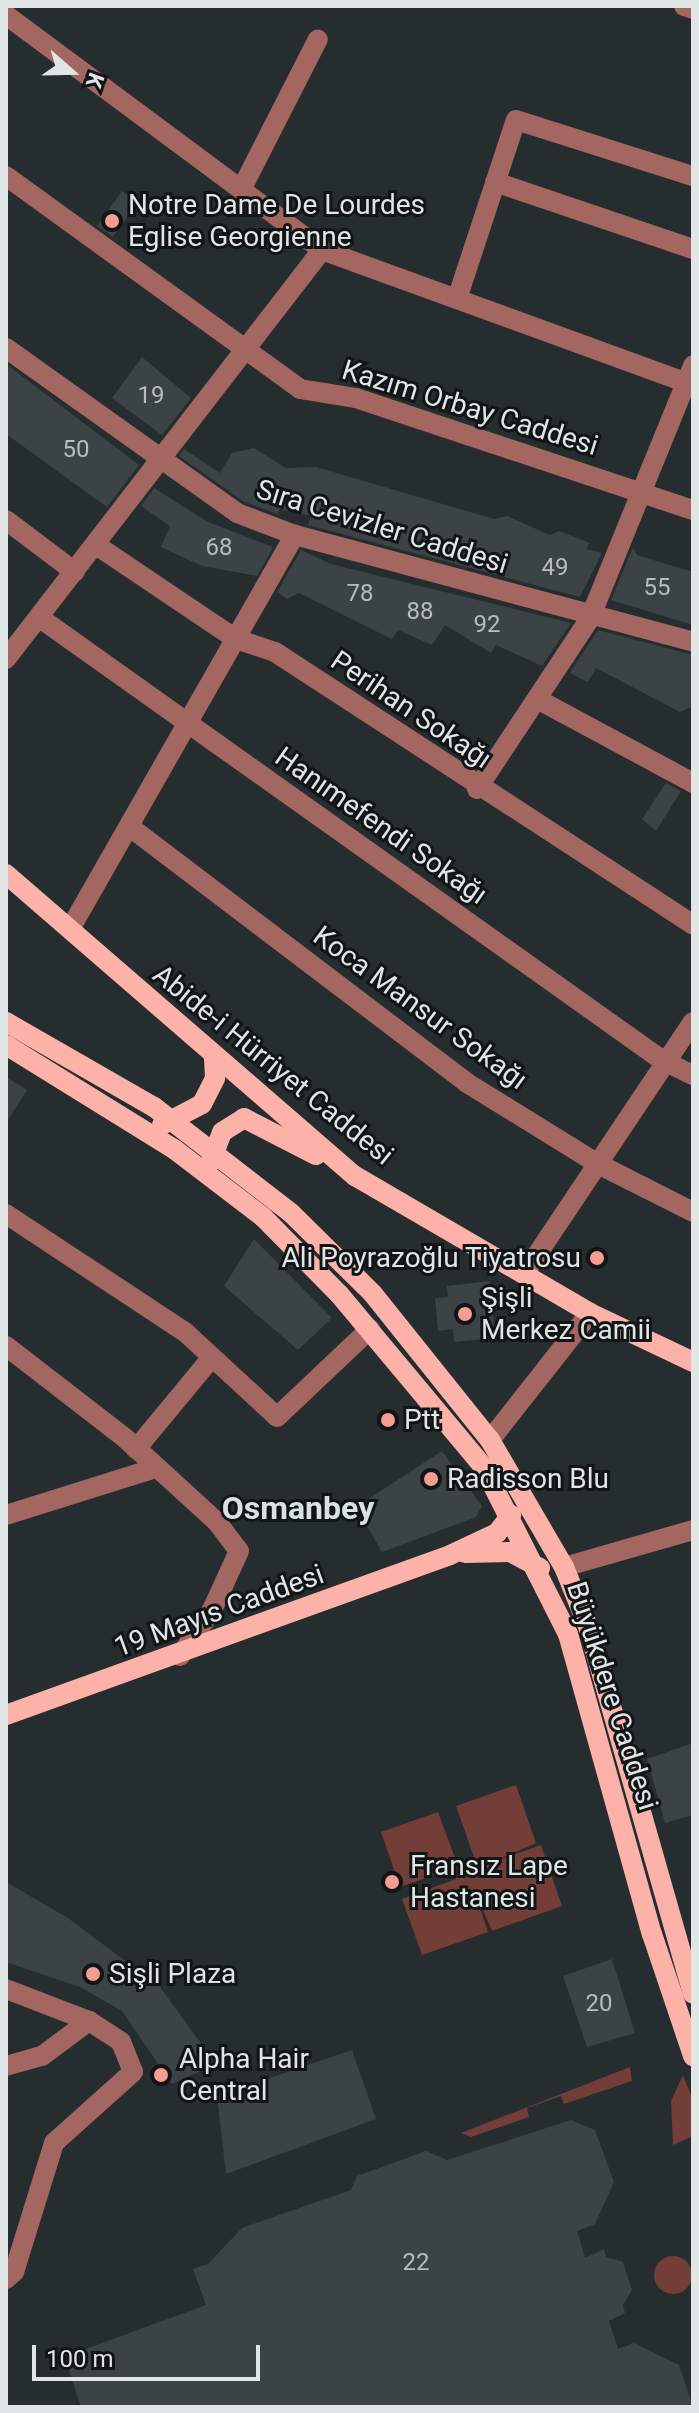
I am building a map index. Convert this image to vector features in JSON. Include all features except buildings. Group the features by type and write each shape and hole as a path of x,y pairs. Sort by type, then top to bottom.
{"main road":[{"name":"Abide-i Hürriyet Caddesi","path":"6,874 214,1059 355,1176 590,1313 693,1362"},
{"name":"Büyükdere Caddesi","path":"6,1022 174,1123 212,1150 328,1246 490,1440 564,1567 633,1774 693,1993"},
{"path":"6,1045 109,1107 158,1124 174,1123 211,1090 214,1059"},
{"name":"Büyükdere Caddesi","path":"109,1107 214,1178 294,1245 473,1451 540,1568 568,1634 652,1934 693,2056"},
{"path":"214,1178 212,1150 229,1124 244,1118 355,1176"},
{"name":"19 Mayıs Caddesi","path":"6,1715 180,1656 450,1555 497,1533 511,1515"},
{"name":"19 Mayıs Caddesi","path":"450,1555 510,1552 540,1568"},
{"path":"652,1934 670,1963 688,1968"}],"street":[{"path":"684,6 693,9"},
{"path":"6,15 322,250 691,378 590,618 539,700 477,789"},
{"path":"241,190 318,39"},
{"path":"457,299 516,120 693,176"},
{"name":"Kazım Orbay Caddesi","path":"6,176 300,389 356,398 693,510"},
{"path":"495,182 693,249"},
{"path":"6,659 247,353 322,250"},
{"name":"Sıra Cevizler Caddesi","path":"6,348 216,503 295,535 590,618 693,642"},
{"path":"6,520 75,572"},
{"path":"70,929 295,535"},
{"name":"Perihan Sokağı","path":"96,545 236,639 275,652 477,789 693,925"},
{"name":"Hanımefendi Sokağı","path":"40,618 667,1062 693,1075"},
{"path":"539,700 693,783"},
{"name":"Koca Mansur Sokağı","path":"130,827 467,1083 600,1165 693,1212"},
{"path":"524,1274 600,1165 693,1022"},
{"path":"6,1214 212,1357 277,1417 370,1329"},
{"path":"490,1440 590,1313"},
{"path":"6,1346 136,1449 239,1551 212,1610 180,1656"},
{"path":"136,1449 212,1357"},
{"path":"11,1504 156,1468"},
{"path":"564,1567 693,1530"},
{"path":"6,1989 89,2021 121,2042 133,2072 54,2143 24,2244 6,2279"},
{"path":"6,2066 42,2056 89,2021"}],"shaded area":[{"path":"516,1785 536,1843 488,1864 541,1845 562,1906 492,1931 473,1887 488,1932 422,1955 402,1899 456,1879 452,1869 400,1887 381,1832 438,1812 458,1866 475,1860 456,1806"},
{"path":"630,2067 632,2081 564,2104 561,2096 527,2108 529,2117 471,2137 461,2133"},
{"path":"683,2075 693,2100 693,2136 673,2145 671,2101"},
{"path":"673,2256 686,2262 692,2275 686,2288 673,2294 660,2288 654,2275 660,2262"}],"place":[{"name":"Notre Dame De Lourdes Eglise Georgienne","path":"112,221"},
{"name":"Ali Poyrazoğlu Tiyatrosu","path":"597,1258"},
{"name":"Şişli Merkez Camii","path":"465,1314"},
{"name":"Ptt","path":"388,1420"},
{"name":"Radisson Blu","path":"431,1479"},
{"name":"Fransız Lape Hastanesi","path":"392,1882"},
{"name":"Sişli Plaza","path":"93,1974"},
{"name":"Alpha Hair Central","path":"161,2075"}],"district":[{"name":"Osmanbey","path":"298,1508"}]}
